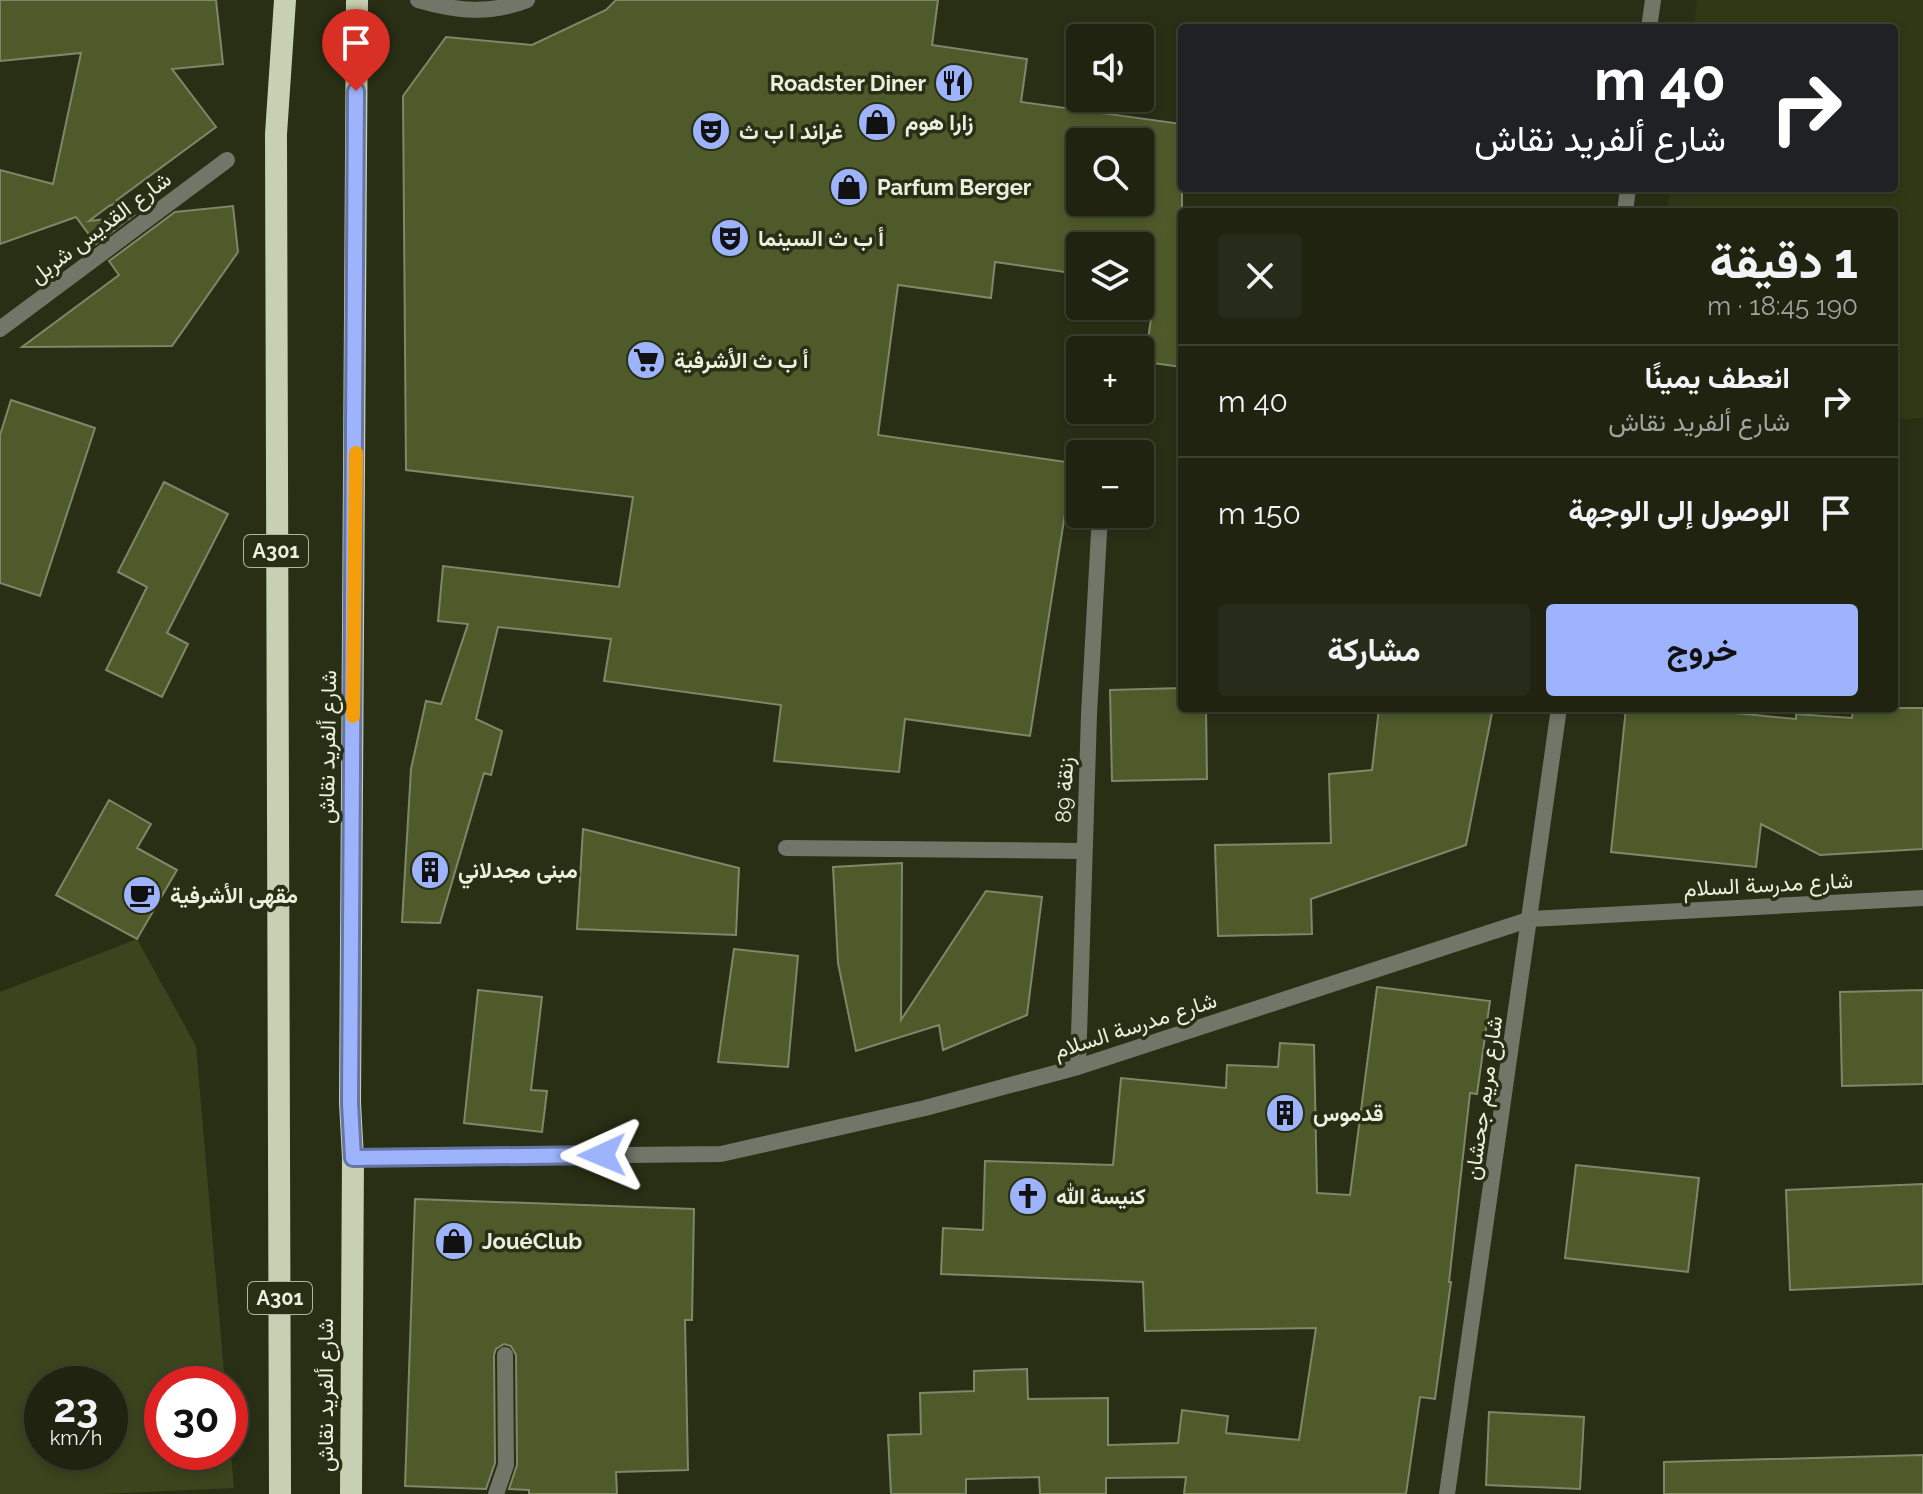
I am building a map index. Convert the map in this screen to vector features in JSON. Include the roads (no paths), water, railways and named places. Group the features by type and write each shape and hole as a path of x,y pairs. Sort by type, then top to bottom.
{"highway":[{"name":"A301","path":"280,1494 276,134 285,0"},
{"name":"شارع ألفريد نقاش","path":"351,1494 353,1158 350,1103 357,0"}],"street":[{"path":"418,0 450,9 494,11 527,0"},
{"path":"1650,24 1653,0"},
{"name":"شارع القديس شربل","path":"0,329 227,160"},
{"name":"زنقة 89","path":"1078,1067 1089,714 1099,528"},
{"name":"شارع مريم جحشان","path":"1447,1494 1558,712"},
{"path":"786,848 1084,851"},
{"name":"شارع مدرسة السلام","path":"353,1158 721,1154 925,1108 1078,1067 1531,919 1923,898"},
{"path":"496,1494 506,1465 505,1355"}],"place":[{"name":"Roadster Diner","path":"954,83"},
{"name":"زارا هوم","path":"877,122"},
{"name":"غراند ا ب ث","path":"711,131"},
{"name":"Parfum Berger","path":"849,187"},
{"name":"أ ب ث السينما","path":"730,238"},
{"name":"أ ب ث الأشرفية","path":"646,360"},
{"name":"مبنى مجدلاني","path":"430,870"},
{"name":"مقهى الأشرفية","path":"142,895"},
{"name":"قدموس","path":"1285,1113"},
{"name":"كنيسة الله","path":"1028,1196"},
{"name":"JouéClub","path":"454,1241"}]}
